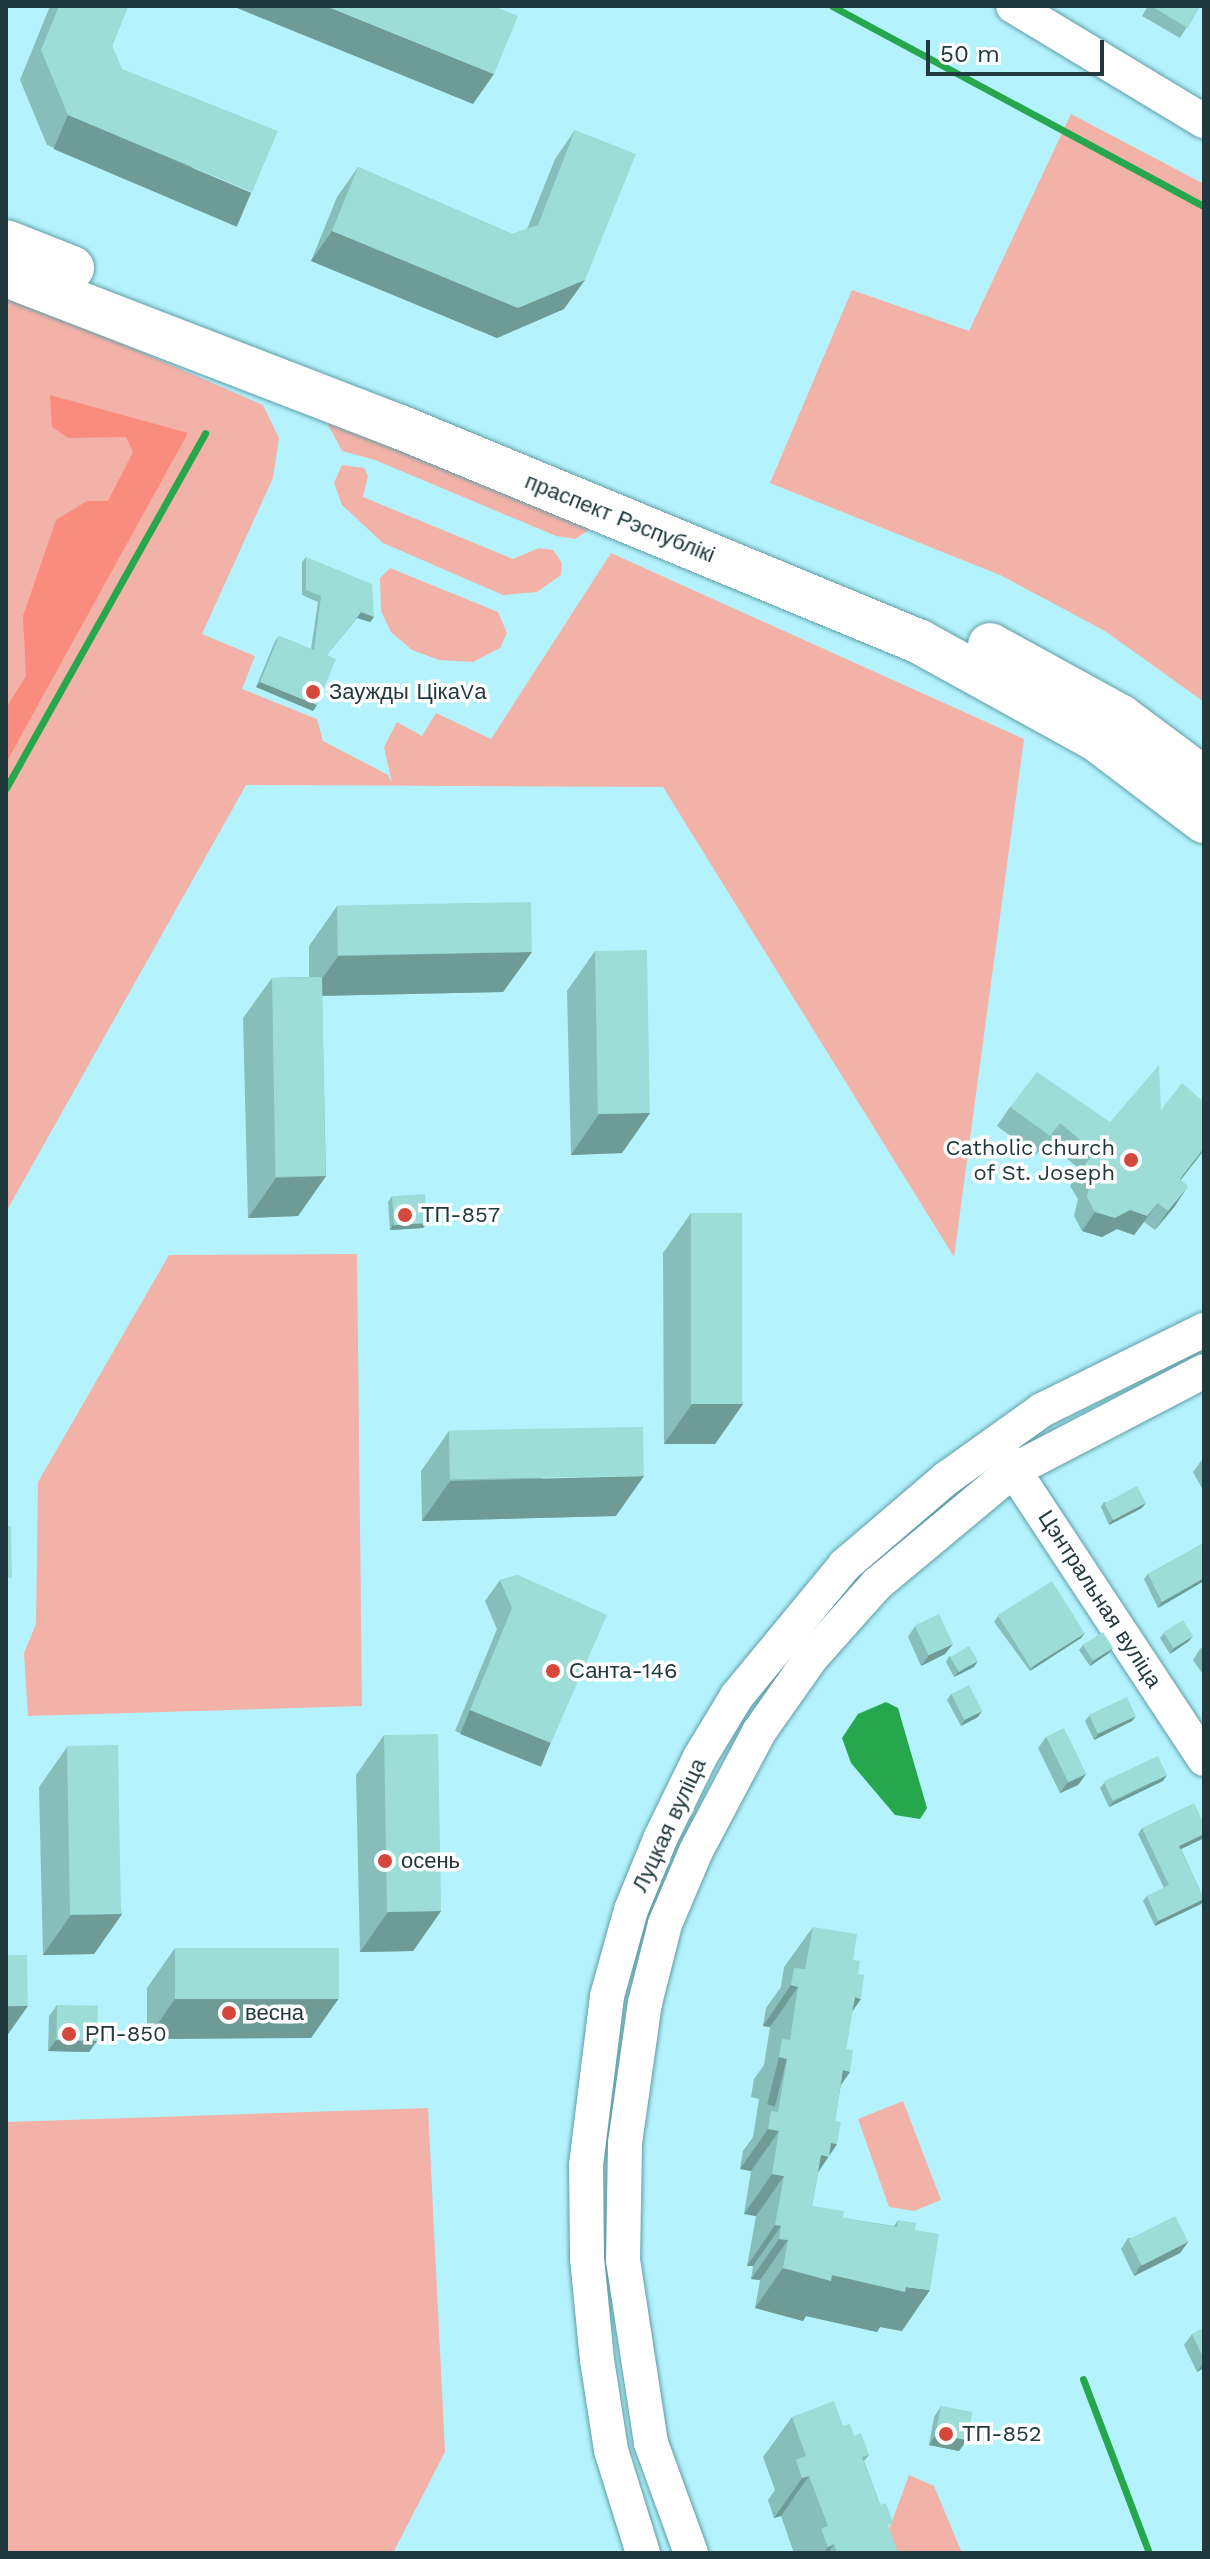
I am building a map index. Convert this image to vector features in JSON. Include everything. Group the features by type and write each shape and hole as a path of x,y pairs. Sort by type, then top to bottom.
{"main road":[{"name":"праспект Рэспублікі","path":"6,242 410,398 899,603 1079,692 1204,779"},
{"name":"праспект Рэспублікі","path":"6,275 400,427 920,642 1096,739 1204,821"}],"street":[{"path":"1013,6 1204,121"},
{"name":"Луцкая вуліца","path":"643,2553 611,2450 587,2258 586,2165 595,2070 607,1996 631,1910 700,1757 768,1652 845,1565 994,1441 1042,1410 1204,1330"},
{"name":"Луцкая вуліца","path":"691,2553 651,2443 623,2260 625,2143 633,2073 665,1924 735,1776 811,1658 877,1584 1014,1470 1204,1371"},
{"name":"Цэнтральная вуліца","path":"994,1441 1204,1759"}],"shaded area":[{"path":"1071,114 1204,184 1204,702 1105,631 1000,575 770,483 852,290 969,331"},
{"path":"6,293 263,405 279,438 273,478 202,634 255,656 242,689 317,719 323,741 388,775 392,783 384,747 397,722 422,736 436,713 491,739 611,553 1024,739 954,1257 663,787 246,785 6,1212"},
{"path":"50,395 188,433 6,763 6,708 26,676 23,616 56,520 87,501 108,501 133,452 126,437 68,438 52,427"},
{"path":"324,417 590,529 575,539 556,536 375,460 342,451"},
{"path":"342,465 364,468 368,476 363,497 513,559 539,548 553,550 562,563 561,575 537,592 503,595 383,543 342,505 334,483"},
{"path":"390,568 498,612 507,633 500,648 473,662 439,660 412,650 391,632 381,611 380,578"},
{"path":"357,1254 362,1706 28,1716 24,1653 36,1624 38,1482 169,1255"},
{"path":"886,1702 898,1708 927,1808 920,1819 895,1815 851,1763 842,1738 858,1714"},
{"path":"903,2101 941,2200 914,2211 889,2207 858,2119"},
{"path":"428,2108 445,2452 393,2553 6,2553 6,2122"},
{"path":"909,2475 934,2486 962,2553 896,2553 888,2532"}],"building":[{"path":"59,6 128,6 112,46 122,69 278,131 252,192 68,115 41,50"},
{"path":"326,6 494,6 518,16 494,74"},
{"path":"1151,6 1200,6 1188,28"},
{"path":"575,130 636,154 585,280 518,308 332,231 358,167 512,234 538,225"},
{"path":"306,557 372,584 374,617 361,612 327,655 336,659 317,705 260,682 279,636 314,650 321,596 306,590"},
{"path":"531,902 532,952 338,955 337,905"},
{"path":"647,950 650,1113 598,1114 595,951"},
{"path":"322,977 325,1176 275,1177 272,978"},
{"name":"Catholic church of St. Joseph","path":"1159,1065 1161,1110 1182,1083 1204,1102 1204,1148 1180,1179 1188,1186 1168,1211 1158,1203 1147,1216 1130,1210 1115,1218 1095,1212 1087,1197 1091,1180 1083,1167 1095,1152 1060,1123 1050,1136 1010,1107 1037,1072 1110,1122"},
{"name":"ТП-857","path":"425,1194 427,1223 394,1225 392,1196"},
{"path":"691,1213 742,1213 742,1404 691,1404"},
{"path":"643,1427 644,1476 450,1479 449,1430"},
{"path":"1137,1486 1146,1503 1113,1520 1104,1503"},
{"path":"6,1526 11,1526 12,1578 6,1578"},
{"path":"1204,1543 1204,1578 1162,1602 1148,1574"},
{"path":"518,1575 607,1615 551,1743 470,1710 512,1608 500,1580"},
{"path":"1052,1581 1085,1634 1031,1667 998,1615"},
{"path":"939,1614 953,1644 928,1655 915,1625"},
{"path":"1183,1620 1193,1636 1174,1648 1163,1632"},
{"path":"1103,1632 1113,1648 1093,1661 1083,1645"},
{"path":"969,1646 978,1661 959,1672 950,1657"},
{"path":"969,1685 982,1711 964,1720 951,1694"},
{"path":"1127,1697 1136,1716 1098,1734 1089,1715"},
{"path":"1064,1728 1086,1774 1068,1783 1046,1737"},
{"path":"438,1734 441,1911 387,1912 384,1735"},
{"path":"118,1745 121,1914 70,1915 67,1746"},
{"path":"1158,1756 1167,1775 1112,1800 1104,1781"},
{"path":"1194,1803 1204,1824 1204,1834 1179,1846 1204,1899 1158,1921 1147,1896 1169,1885 1142,1828"},
{"path":"813,1927 857,1934 853,1960 860,1961 858,1974 864,1975 861,1999 855,1997 846,2049 853,2050 850,2072 843,2070 835,2121 841,2122 837,2144 831,2143 829,2157 821,2155 812,2206 844,2211 843,2218 897,2227 898,2220 916,2223 915,2230 939,2234 930,2290 906,2287 905,2292 832,2275 831,2281 783,2268 788,2240 779,2239 781,2226 775,2225 784,2176 772,2174 779,2131 768,2129 771,2111 778,2112 787,2059 779,2057 782,2039 790,2040 798,1987 791,1985 794,1968 805,1969"},
{"path":"175,1948 339,1948 339,1999 175,1999"},
{"path":"6,1955 27,1955 28,2006 7,2006"},
{"path":"57,2005 98,2006 97,2041 56,2040"},
{"path":"1175,2216 1188,2242 1142,2265 1129,2240"},
{"path":"1204,2328 1204,2359 1192,2334"},
{"path":"834,2401 843,2426 850,2424 854,2436 861,2433 869,2455 862,2457 880,2505 886,2503 893,2523 888,2525 898,2553 837,2553 834,2544 828,2547 821,2529 828,2526 809,2476 802,2478 796,2460 806,2456 792,2417"},
{"path":"941,2406 972,2412 967,2440 936,2433"}],"waterway":[{"path":"832,6 1204,206"},
{"path":"6,788 205,433"},
{"path":"1083,2379 1149,2553"}],"place":[{"name":"Заужды ЦікаVа","path":"313,692"},
{"name":"Catholic church of St. Joseph","path":"1131,1160"},
{"name":"ТП-857","path":"405,1215"},
{"name":"Санта-146","path":"553,1671"},
{"name":"осень","path":"385,1861"},
{"name":"весна","path":"229,2013"},
{"name":"РП-850","path":"69,2034"},
{"name":"ТП-852","path":"946,2434"}]}
